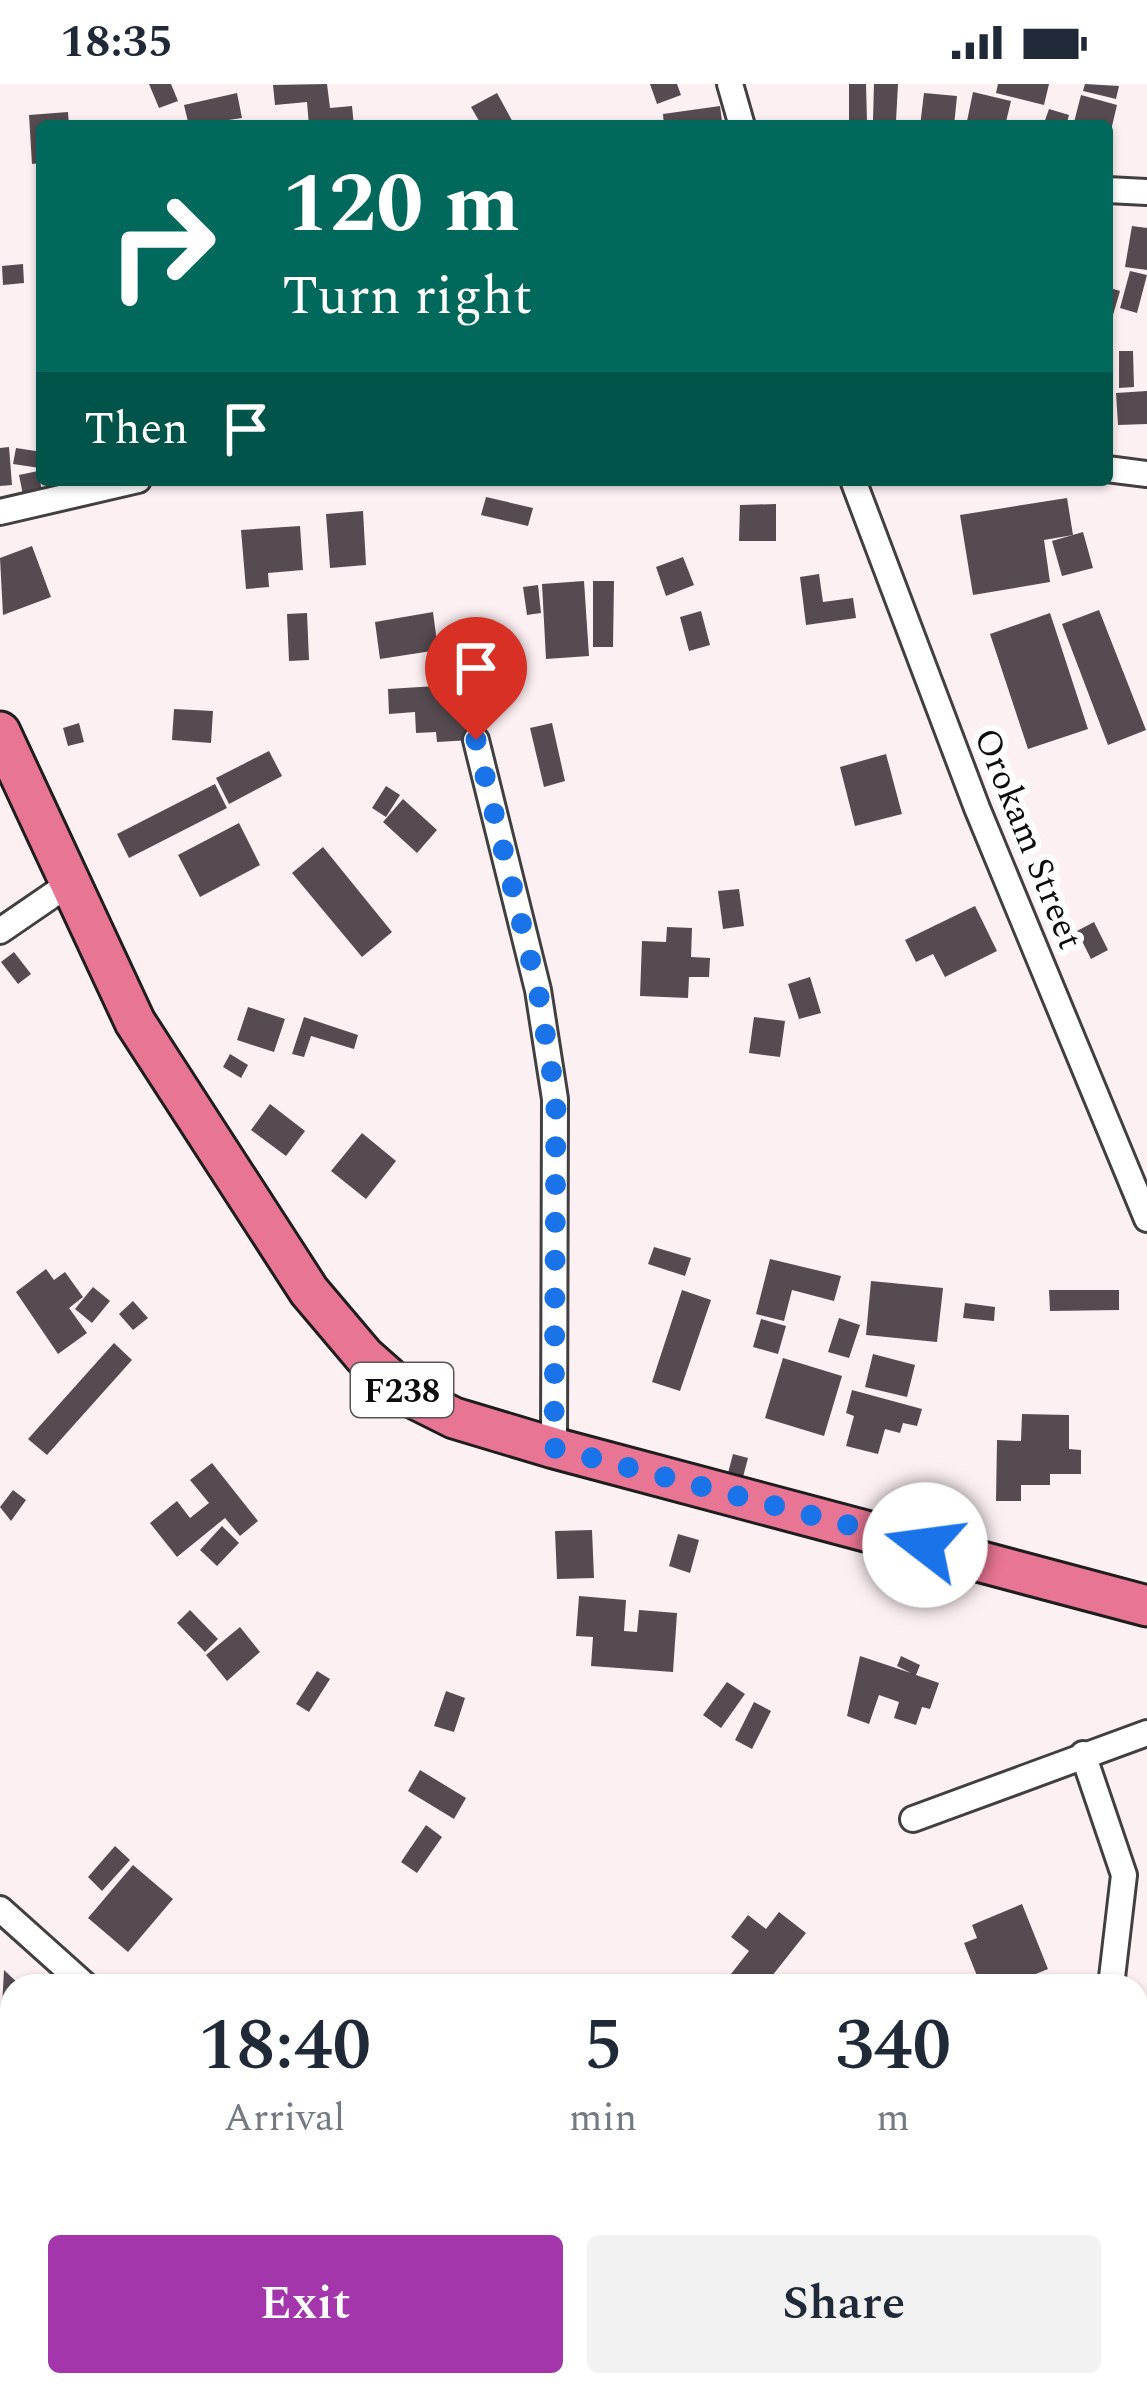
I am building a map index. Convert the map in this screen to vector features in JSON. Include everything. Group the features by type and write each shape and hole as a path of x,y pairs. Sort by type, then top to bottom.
{"main road":[{"name":"F238","path":"0,732 135,1022 322,1307 408,1395 454,1418 554,1448 1147,1606"}],"street":[{"path":"730,84 740,120"},
{"path":"1113,190 1147,192"},
{"path":"1113,470 1147,474"},
{"path":"0,512 113,486"},
{"name":"Orokam Street","path":"855,486 977,808 1147,1219"},
{"path":"476,740 538,990 556,1099 554,1448"},
{"path":"0,931 70,883"},
{"path":"913,1819 1147,1733"},
{"path":"1083,1754 1124,1875 1112,1974"},
{"path":"0,1909 73,1974"}],"building":[{"path":"149,84 171,84 178,101 159,108"},
{"path":"327,84 330,108 352,106 353,120 308,120 307,102 275,105 273,85"},
{"path":"650,84 677,84 681,95 657,104"},
{"path":"849,84 866,84 867,120 849,120"},
{"path":"874,84 898,84 896,120 873,120"},
{"path":"998,84 1049,84 1044,105 996,93"},
{"path":"1085,84 1119,86 1116,99 1083,91"},
{"path":"973,92 1011,101 1006,120 967,120"},
{"path":"237,93 242,118 188,120 184,105"},
{"path":"497,93 512,120 479,120 471,107"},
{"path":"924,93 957,96 955,120 921,120"},
{"path":"1081,95 1117,105 1113,122 1075,120"},
{"path":"720,106 722,120 664,120 663,114"},
{"path":"1049,109 1069,115 1068,120 1045,120"},
{"path":"68,112 69,120 36,120 36,164 32,164 29,115"},
{"path":"1132,226 1147,228 1147,270 1125,267"},
{"path":"23,264 24,283 3,285 2,266"},
{"path":"1130,271 1147,275 1137,313 1120,308"},
{"path":"1113,289 1120,291 1113,315"},
{"path":"1119,351 1133,351 1134,387 1119,388"},
{"path":"1147,391 1147,424 1118,425 1116,393"},
{"path":"9,447 12,485 0,486 0,448"},
{"path":"16,448 36,451 36,467 13,464"},
{"path":"36,471 36,486 42,491 23,495 19,475"},
{"path":"486,497 533,508 528,526 481,515"},
{"path":"1067,498 1073,535 1044,540 1050,582 973,595 960,515"},
{"path":"776,504 776,541 739,541 740,505"},
{"path":"363,511 366,565 330,568 326,514"},
{"path":"300,526 303,570 268,573 269,587 246,589 241,530"},
{"path":"1083,532 1093,568 1062,576 1052,541"},
{"path":"32,546 51,597 3,615 0,558"},
{"path":"683,557 694,585 666,596 656,567"},
{"path":"819,574 823,602 853,598 856,618 806,625 800,577"},
{"path":"584,581 589,656 546,659 542,584"},
{"path":"593,581 614,581 613,647 593,647"},
{"path":"538,585 541,613 527,615 523,587"},
{"path":"1099,610 1146,730 1108,745 1062,624"},
{"path":"701,611 710,645 689,651 680,617"},
{"path":"433,612 438,650 380,659 375,622"},
{"path":"307,613 309,660 289,661 287,614"},
{"path":"1050,613 1088,729 1028,749 990,634"},
{"path":"468,684 471,740 437,742 436,732 416,733 415,712 389,714 388,689"},
{"path":"174,709 213,711 211,743 172,740"},
{"path":"79,723 84,742 68,746 63,728"},
{"path":"552,723 565,781 544,787 530,728"},
{"path":"269,751 282,776 229,804 216,778"},
{"path":"886,754 902,814 855,826 840,767"},
{"path":"215,784 227,808 129,858 117,834"},
{"path":"386,786 400,795 386,817 372,808"},
{"path":"403,799 437,830 417,853 383,822"},
{"path":"239,823 260,865 200,897 178,855"},
{"path":"323,847 392,932 362,957 292,873"},
{"path":"739,889 744,926 723,929 718,891"},
{"path":"975,906 997,951 945,977 933,954 916,962 905,940"},
{"path":"1094,922 1108,950 1091,959 1077,931"},
{"path":"667,927 692,928 691,957 710,958 709,977 689,977 688,998 640,996 642,941 666,942"},
{"path":"14,952 31,974 18,984 1,962"},
{"path":"810,977 821,1013 799,1019 788,984"},
{"path":"248,1007 285,1019 274,1052 237,1040"},
{"path":"304,1017 358,1035 354,1049 311,1036 304,1057 292,1054"},
{"path":"754,1017 785,1021 780,1057 749,1053"},
{"path":"230,1054 248,1065 241,1078 223,1067"},
{"path":"270,1104 305,1131 286,1156 251,1130"},
{"path":"362,1133 396,1161 366,1199 331,1171"},
{"path":"654,1247 691,1258 685,1276 648,1264"},
{"path":"770,1259 841,1276 834,1301 792,1290 784,1321 756,1314"},
{"path":"46,1269 54,1280 65,1272 83,1297 69,1308 87,1333 58,1354 16,1292"},
{"path":"871,1281 943,1288 937,1342 866,1335"},
{"path":"93,1287 110,1301 92,1323 75,1309"},
{"path":"682,1290 711,1300 680,1391 652,1382"},
{"path":"1049,1290 1119,1290 1119,1310 1050,1311"},
{"path":"133,1301 148,1318 133,1330 119,1314"},
{"path":"965,1303 995,1307 994,1321 963,1318"},
{"path":"839,1318 860,1325 849,1358 828,1352"},
{"path":"761,1319 786,1326 778,1354 753,1347"},
{"path":"114,1343 132,1360 47,1455 28,1439"},
{"path":"873,1354 915,1365 907,1397 865,1387"},
{"path":"783,1358 842,1376 824,1436 765,1418"},
{"path":"852,1390 922,1409 917,1426 903,1423 900,1433 885,1429 878,1454 846,1446 854,1416 846,1413"},
{"path":"1022,1414 1069,1415 1069,1449 1081,1450 1081,1474 1050,1474 1050,1485 1021,1485 1021,1501 996,1501 997,1440 1021,1441"},
{"path":"733,1454 748,1458 743,1477 728,1473"},
{"path":"212,1463 258,1521 240,1536 225,1518 177,1557 150,1523 177,1501 190,1518 209,1503 190,1480"},
{"path":"13,1490 26,1500 11,1521 0,1507"},
{"path":"926,1503 941,1505 937,1528 922,1525"},
{"path":"222,1526 239,1543 217,1566 200,1550"},
{"path":"592,1530 594,1578 557,1579 555,1531"},
{"path":"678,1534 699,1540 690,1573 669,1566"},
{"path":"579,1596 626,1600 624,1631 637,1632 639,1610 677,1613 673,1672 591,1666 593,1637 576,1636"},
{"path":"190,1610 218,1639 205,1652 177,1623"},
{"path":"240,1627 260,1652 227,1681 206,1655"},
{"path":"860,1656 911,1673 897,1666 901,1656 920,1665 916,1675 939,1683 930,1709 922,1707 916,1725 894,1718 899,1702 879,1695 869,1724 847,1716"},
{"path":"317,1671 330,1679 309,1712 296,1704"},
{"path":"727,1682 745,1694 721,1728 703,1715"},
{"path":"446,1691 465,1698 454,1732 434,1726"},
{"path":"754,1702 771,1711 752,1749 735,1740"},
{"path":"420,1770 466,1798 454,1819 408,1791"},
{"path":"426,1825 442,1837 417,1873 401,1862"},
{"path":"115,1846 130,1860 102,1891 88,1877"},
{"path":"133,1865 173,1899 128,1952 88,1918"},
{"path":"1022,1904 1048,1969 1036,1974 976,1974 964,1943 977,1938 972,1925"},
{"path":"779,1912 806,1933 774,1974 731,1974 749,1951 731,1937 748,1915 766,1929"}],"route":[{"path":"476,740 538,990 556,1099 554,1448 925,1545"}]}
